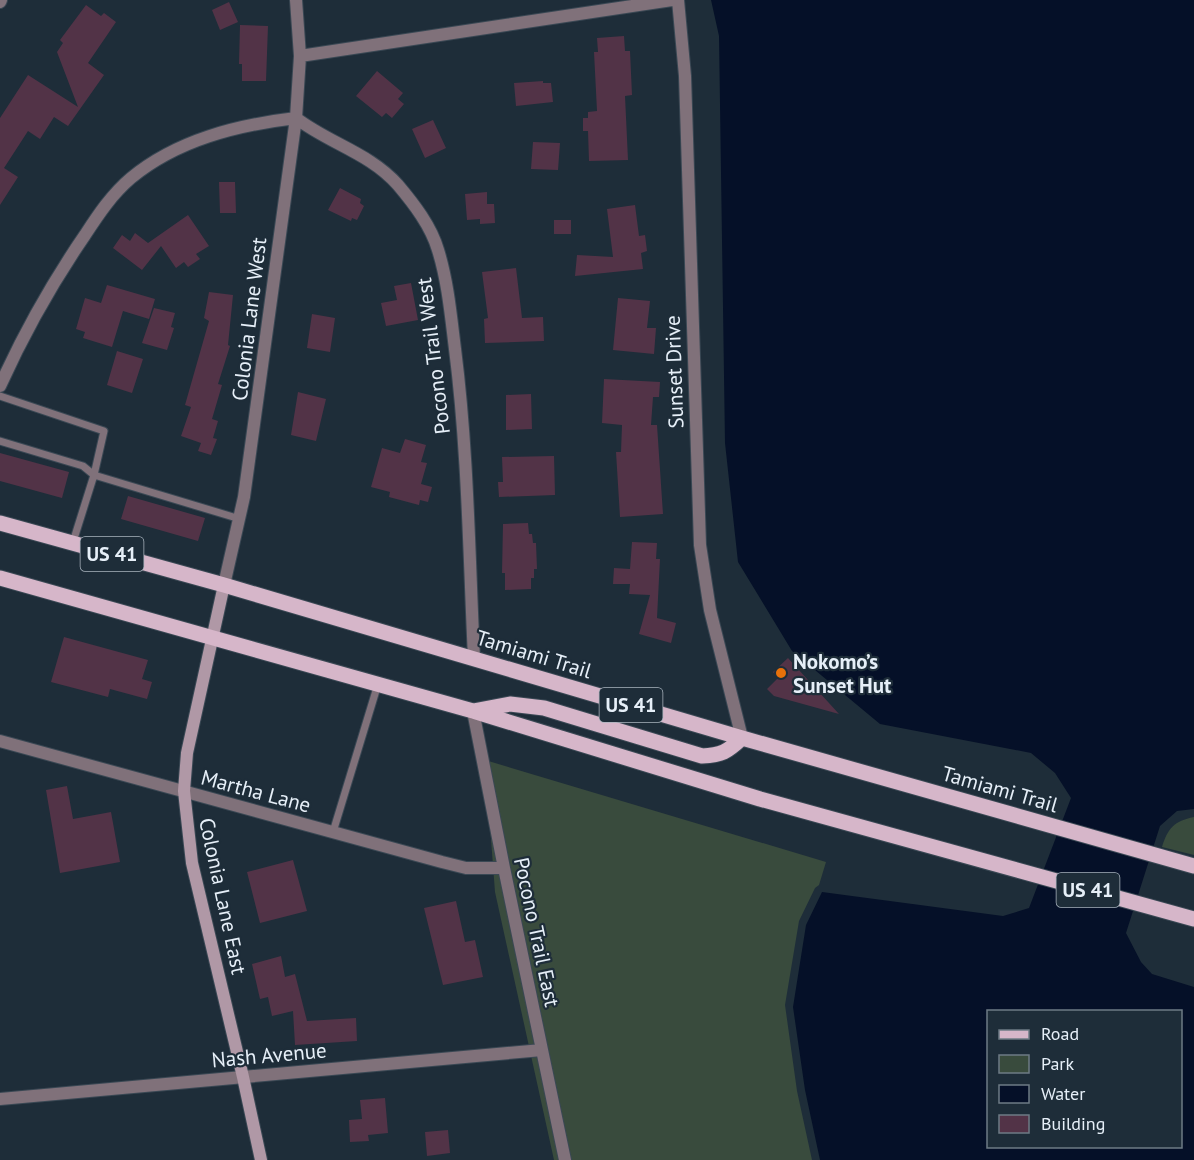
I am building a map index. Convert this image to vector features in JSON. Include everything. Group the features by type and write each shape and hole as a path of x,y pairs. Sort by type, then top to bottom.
{"main road":[{"name":"Tamiami Trail","path":"0,523 224,585 742,738 1194,866"},
{"name":"US 41","path":"0,578 474,711 760,799 1194,919"},
{"path":"474,711 510,704 544,708 702,756 718,755 729,751 742,738"}],"street":[{"name":"Colonia Lane West","path":"224,585 240,519 258,404 296,117 300,56 296,0"},
{"path":"300,56 672,0"},
{"name":"Sunset Drive","path":"678,0 685,76 700,545 710,610 742,738"},
{"path":"0,386 42,302 70,256 110,200 130,179 177,149 205,137 263,122 296,117"},
{"name":"Pocono Trail West","path":"296,117 315,132 361,155 382,169 417,210 430,230 438,250 447,294 461,398 474,658"},
{"name":"Colonia Lane East","path":"224,585 187,753 184,791 192,863 261,1160"},
{"name":"Pocono Trail East","path":"474,711 565,1160"},
{"name":"Martha Lane","path":"0,741 450,864 466,868 504,868"},
{"name":"Nash Avenue","path":"0,1099 542,1050"}],"lane":[{"path":"0,396 104,431 94,475 73,543"},
{"path":"0,441 83,466 94,475 240,519"},
{"path":"333,832 378,684"}],"green space":[{"path":"485,760 826,862 819,885 815,888 799,921 785,1005 797,1091 812,1160 554,1160 495,892"},
{"path":"1194,817 1194,855 1162,847 1173,826"}],"water":[{"path":"711,0 1194,0 1194,809 1177,811 1160,826 1126,933 1141,962 1152,974 1194,987 1194,1160 820,1160 805,1090 793,1007 806,925 822,892 1003,916 1029,908 1071,798 1055,773 1031,753 880,724 792,651 738,562 725,443 719,36"}],"building":[{"path":"229,2 238,22 220,30 212,10"},
{"path":"86,5 101,16 104,13 116,22 88,63 104,75 68,126 54,117 40,139 28,131 4,168 18,177 0,205 0,118 28,75 78,107 57,52 63,43 60,40"},
{"path":"240,25 268,26 266,81 242,81 242,64 239,64"},
{"path":"624,36 625,51 630,51 632,95 625,96 628,160 589,161 588,131 583,131 583,118 588,118 588,112 597,111 594,52 598,52 597,38"},
{"path":"377,71 403,93 398,99 404,104 392,118 386,113 382,117 356,96"},
{"path":"543,81 543,83 551,83 553,102 516,106 514,83"},
{"path":"433,120 446,148 425,158 412,129"},
{"path":"533,142 560,143 558,170 531,169"},
{"path":"219,182 235,182 236,213 220,213"},
{"path":"340,188 361,199 360,203 364,206 357,220 352,218 351,221 328,210"},
{"path":"487,192 487,204 494,204 495,223 480,224 480,219 467,220 465,194"},
{"path":"635,205 639,236 645,235 647,251 641,253 643,269 575,276 577,255 613,257 607,209"},
{"path":"188,215 209,246 196,254 200,259 188,267 184,262 176,268 161,246 142,270 113,248 122,235 130,241 135,233 148,243"},
{"path":"554,220 571,220 571,234 554,234"},
{"path":"516,268 522,318 543,317 544,341 485,343 484,319 488,318 482,272"},
{"path":"411,283 418,320 386,326 381,303 397,300 394,286"},
{"path":"107,285 155,299 149,319 123,311 112,347 83,338 85,332 76,329 85,298 101,303"},
{"path":"209,292 233,295 228,345 230,346 218,384 222,385 212,419 218,421 213,438 217,439 211,455 198,451 201,443 181,436 191,407 185,405 209,321 204,318"},
{"path":"618,298 650,301 647,328 656,328 654,354 613,350"},
{"path":"154,308 175,313 171,327 174,328 167,350 142,343"},
{"path":"312,314 335,318 330,352 307,348"},
{"path":"117,351 143,359 132,393 107,385"},
{"path":"604,379 660,382 659,397 653,397 651,425 657,425 663,514 620,517 616,452 621,452 622,425 602,423"},
{"path":"298,392 326,399 316,441 291,435"},
{"path":"531,394 532,429 506,430 506,395"},
{"path":"405,439 426,445 421,462 427,463 421,484 432,487 428,502 420,500 419,505 389,497 390,492 371,487 382,448 400,453"},
{"path":"0,453 69,472 62,498 0,481"},
{"path":"554,456 555,495 499,497 498,482 503,482 502,457"},
{"path":"128,496 205,518 198,541 121,519"},
{"path":"528,523 529,534 532,534 533,543 536,543 537,569 534,569 534,578 531,578 531,589 505,590 505,573 502,573 503,524"},
{"path":"632,542 657,543 656,559 660,559 657,618 676,623 671,643 639,634 650,595 629,594 630,584 613,584 614,568 630,569"},
{"path":"64,637 148,660 142,679 152,682 147,699 110,689 108,697 51,682"},
{"path":"788,658 839,714 774,696 767,689 778,678 773,672"},
{"path":"67,786 73,819 111,812 120,862 60,873 46,790"},
{"path":"293,860 307,911 260,923 247,872"},
{"path":"456,901 465,942 475,940 483,977 443,985 424,908"},
{"path":"281,956 285,977 295,974 307,1021 356,1018 357,1041 295,1045 293,1011 272,1016 268,997 260,999 252,964"},
{"path":"385,1098 388,1133 368,1135 369,1141 350,1142 349,1120 362,1119 360,1100"},
{"path":"448,1130 450,1153 427,1156 425,1132"}],"place":[{"name":"Nokomo’s Sunset Hut","path":"781,673"}]}
